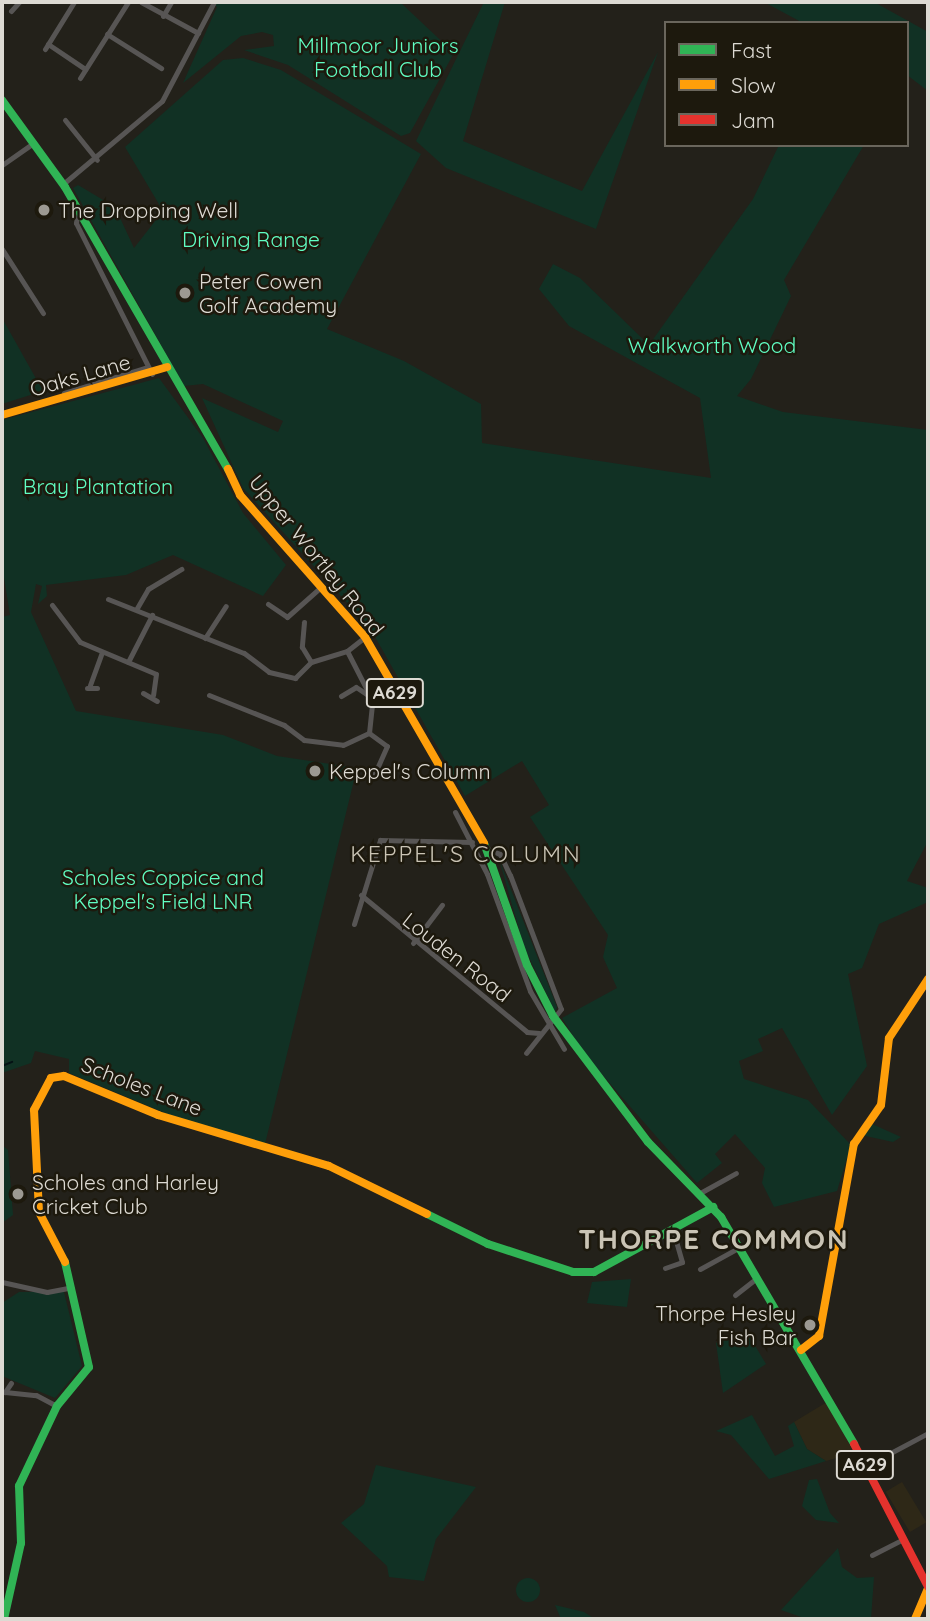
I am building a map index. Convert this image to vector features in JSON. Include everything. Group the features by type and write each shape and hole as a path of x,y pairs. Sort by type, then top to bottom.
{"street":[{"path":"11,11 19,2"},
{"path":"74,2 47,46 85,69"},
{"path":"80,78 128,2"},
{"path":"141,2 198,33"},
{"path":"163,16 172,2"},
{"path":"63,184 97,160 162,101 214,2"},
{"path":"107,34 161,68"},
{"name":"Upper Wortley Road","path":"2,100 63,184 167,367 208,426 240,495 365,636 391,686 488,849 527,965 550,1019 648,1142 713,1207 740,1247 866,1466 927,1584"},
{"path":"65,120 97,160"},
{"path":"2,165 34,143"},
{"name":"Upper Wortley Road","path":"78,210 76,223 150,370"},
{"path":"2,249 43,313"},
{"name":"Oaks Lane","path":"2,415 167,367"},
{"path":"137,608 148,589 181,569"},
{"path":"268,604 287,617 321,587"},
{"path":"108,599 137,608 282,675 298,677 311,662 347,651 365,636"},
{"path":"52,605 80,642 157,671 155,698 143,693"},
{"path":"205,638 226,606"},
{"path":"128,662 152,615"},
{"path":"304,622 302,647 311,662"},
{"path":"347,651 366,688"},
{"path":"97,688 88,686 102,652"},
{"path":"209,695 315,744 353,743 369,733 375,700 391,686"},
{"path":"341,696 356,687 375,700"},
{"path":"369,733 387,746 375,773"},
{"name":"Upper Wortley Road","path":"455,812 472,842 564,1049"},
{"path":"354,924 380,840 483,840"},
{"name":"Upper Wortley Road","path":"488,849 500,854 510,875 561,1009 550,1019"},
{"name":"Louden Road","path":"361,895 413,943 527,1032 539,1033"},
{"path":"413,943 442,905"},
{"path":"801,1350 818,1336 854,1143 881,1105 888,1038 928,979"},
{"path":"526,1053 550,1019"},
{"name":"Scholes Lane","path":"4,1619 5,1594 21,1544 19,1486 57,1406 89,1367 67,1288 63,1253 39,1212 32,1125 43,1085 65,1076 158,1115 329,1167 541,1265 594,1272 713,1207"},
{"path":"700,1193 736,1173"},
{"path":"665,1268 681,1262 672,1228"},
{"path":"700,1269 740,1247"},
{"path":"735,1295 758,1278"},
{"path":"2,1282 47,1292 67,1288"},
{"path":"11,1383 5,1392 37,1395 57,1406"},
{"path":"866,1466 928,1433"},
{"path":"872,1555 903,1539"},
{"path":"915,1619 927,1584"}],"shaded area":[{"path":"827,1402 854,1453 826,1461 807,1449 794,1422"},
{"path":"902,1482 926,1522 910,1532 886,1492"}],"green space":[{"name":"Millmoor Juniors Football Club","path":"210,2 400,2 454,53 410,133 401,136 288,65 244,50 274,46 273,35 262,32 241,36 183,83 217,7"},
{"path":"484,2 505,2 463,141 582,191 658,52 596,229 446,168 416,141"},
{"path":"764,2 874,2 908,21 799,21"},
{"path":"909,21 928,32 928,91 909,77"},
{"path":"243,58 281,70 421,154 327,329 404,361 481,404 482,443 711,478 700,398 569,326 539,289 553,264 580,278 649,345 753,199 778,147 863,147 784,280 791,296 751,379 737,396 783,412 928,430 928,841 907,881 928,888 928,902 879,924 862,968 848,974 867,1066 832,1115 782,1028 758,1039 763,1051 739,1061 744,1079 808,1100 851,1145 837,1191 774,1207 762,1183 765,1168 735,1134 715,1154 722,1163 697,1183 585,1055 562,1018 617,988 603,957 608,935 530,817 549,805 522,761 465,796 370,628 243,488 202,398 278,432 283,421 203,384 184,386 73,188 78,185 115,207 134,248 163,211 125,147 223,60"},
{"path":"2,318 43,391 2,404"},
{"name":"Scholes Coppice and Keppel's Field LNR","path":"159,378 203,438 243,513 286,565 263,596 173,555 126,575 46,585 47,596 38,604 42,586 36,584 31,612 76,711 223,735 277,756 357,768 265,1144 170,1115 69,1073 69,1059 35,1051 31,1063 2,1073 2,617 10,615 2,565 2,420"},
{"path":"499,859 557,1007 555,1012 524,947"},
{"path":"870,1123 901,1137 893,1142 861,1135"},
{"path":"2,1145 8,1150 13,1215 2,1223"},
{"path":"631,1279 627,1307 587,1303 592,1282"},
{"path":"19,1292 64,1292 82,1366 55,1398 2,1376 2,1303"},
{"path":"747,1332 766,1364 723,1393 716,1343"},
{"path":"752,1415 775,1456 794,1446 788,1426 794,1422 807,1449 826,1461 769,1479 731,1435 716,1431"},
{"path":"376,1465 476,1487 436,1539 424,1581 389,1577 387,1566 341,1523 364,1504"},
{"path":"817,1479 830,1513 839,1523 816,1520 802,1506 809,1480"},
{"path":"838,1548 842,1567 857,1578 874,1577 871,1619 807,1619 781,1610"},
{"path":"523,1578 533,1578 540,1585 540,1595 533,1602 523,1602 516,1595 516,1585"},
{"path":"555,1605 584,1612 595,1619 561,1619"}],"waterway":[{"path":"2,1066 12,1062"}],"traffic: fast":[{"path":"2,100 65,187 228,469"},
{"path":"484,843 527,965 553,1016 648,1142 721,1217 854,1444"},
{"path":"427,1214 488,1244 573,1272 594,1272 713,1207"},
{"path":"4,1619 21,1543 19,1486 57,1406 89,1367 65,1262"}],"traffic: slow":[{"path":"2,415 167,367"},
{"path":"228,469 240,495 365,637 484,843"},
{"path":"801,1350 819,1336 854,1144 881,1105 889,1038 928,979"},
{"path":"65,1262 39,1212 34,1110 51,1078 64,1076 158,1115 329,1166 427,1214"},
{"path":"915,1619 928,1589"}],"traffic: jam":[{"path":"854,1444 928,1587"}],"place":[{"name":"The Dropping Well","path":"44,210"},
{"name":"Peter Cowen Golf Academy","path":"185,293"},
{"name":"Keppel's Column","path":"315,771"},
{"name":"Scholes and Harley Cricket Club","path":"18,1194"},
{"name":"Thorpe Hesley Fish Bar","path":"810,1325"}],"district":[{"name":"KEPPEL'S COLUMN","path":"466,854"},
{"name":"THORPE COMMON","path":"714,1239"}],"park label":[{"name":"Driving Range","path":"251,239"},
{"name":"Walkworth Wood","path":"712,345"},
{"name":"Bray Plantation","path":"98,486"}]}
